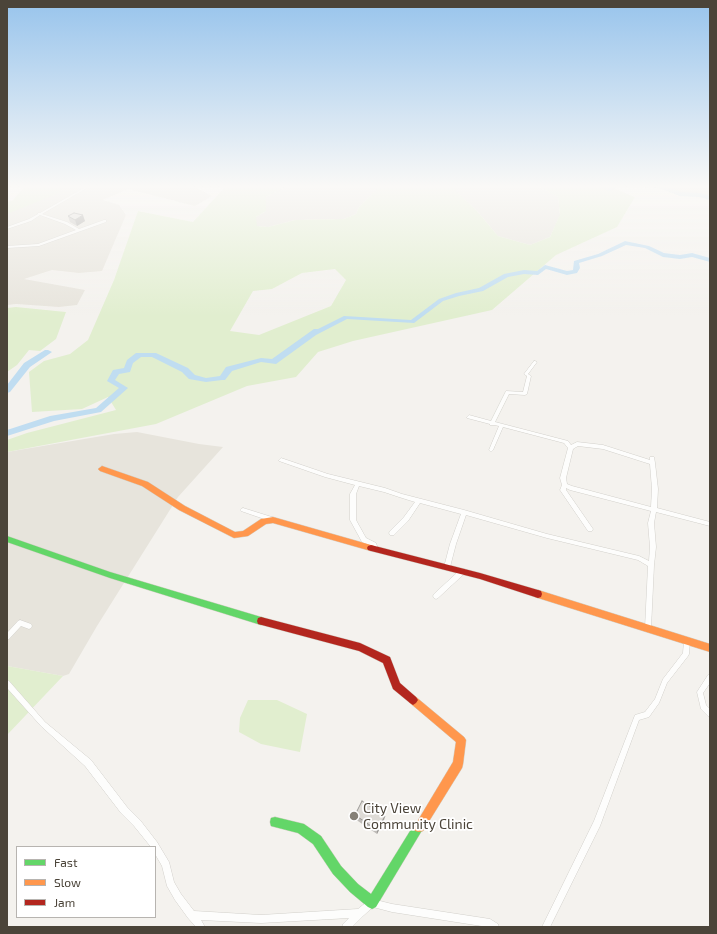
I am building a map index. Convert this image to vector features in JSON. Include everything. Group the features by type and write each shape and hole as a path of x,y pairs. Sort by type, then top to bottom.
{"street":[{"path":"7,247 38,245 82,229"},
{"path":"492,424 508,392 525,394 529,376 526,374 535,362"},
{"path":"469,417 501,427 566,442 571,448"},
{"path":"491,450 501,427"},
{"path":"590,529 563,490 565,486 563,478 571,448 577,444 603,447 653,460 652,472 655,489 654,509 651,523 653,547 648,628"},
{"path":"281,460 327,476 358,483 547,536 639,558 651,565"},
{"path":"102,468 145,484 182,508 234,535 245,534 264,521 272,520"},
{"path":"358,483 353,494 353,520 364,540 374,545 375,549"},
{"path":"565,486 710,524"},
{"path":"392,533 406,519 419,500"},
{"path":"243,510 272,520 375,549 463,571 710,648"},
{"path":"447,567 452,544 464,512"},
{"path":"7,539 110,575 276,625 360,647 387,660 396,686 461,740 458,764 372,903 346,927"},
{"path":"436,596 463,571"},
{"path":"7,638 20,623 29,626"},
{"path":"546,927 597,823 637,717 647,715 657,701 665,681 686,654 687,641"},
{"path":"710,677 700,692 703,707 710,714"},
{"path":"7,683 43,724 88,764 124,810 146,834 154,846"},
{"path":"275,822 300,828 318,840 325,854 337,870 354,888 372,903 392,908 490,923 495,927"},
{"path":"156,850 166,865 170,883 191,915 201,927"},
{"path":"191,915 261,919 360,913"}],"shaded area":[{"path":"7,229 120,229 102,271 79,273 52,270 24,279 85,290 77,305 59,307 16,304 7,305"},
{"path":"492,229 554,229 550,237 530,245 498,236"},
{"path":"137,432 223,447 178,497 97,626 69,674 63,676 7,666 7,452 114,434"}],"green space":[{"path":"132,229 492,229 498,236 530,245 550,237 554,229 614,229 556,255 492,310 353,341 318,352 296,377 247,386 156,424 7,452 7,440 27,433 116,410 108,397 82,409 32,412 29,372 44,361 70,354 88,340 114,280","holes":["335,269 346,280 331,306 259,335 230,331 253,291 272,289 302,273"]},
{"path":"16,307 66,312 56,339 40,351 29,350 17,365 7,372 7,308"},
{"path":"7,666 63,676 7,735"},
{"path":"248,700 277,700 307,714 300,752 261,744 239,732 240,718"}],"building":[{"name":"City View Community Clinic","path":"362,801 385,816 377,830 355,815"}],"waterway":[{"path":"316,333 346,317 412,322 441,300 458,294 481,290 506,275 524,272 538,273 545,267 567,273 575,272 577,268 576,262 600,255 625,243 647,247 663,255 680,257 692,255 710,260"},
{"path":"7,433 53,418 98,410 124,388 111,381 116,372 127,370 130,362 139,355 153,355 185,370 192,377 206,380 222,378 229,369 261,360 273,362 317,331"},
{"path":"7,390 27,365 48,352"}],"traffic: fast":[{"path":"7,539 110,575 261,621"},
{"path":"275,822 300,828 317,840 337,870 354,888 372,903 419,827"}],"traffic: slow":[{"path":"102,469 145,484 182,508 234,535 245,534 264,521 273,520 371,548"},
{"path":"538,594 710,648"},
{"path":"413,700 461,740 458,764 419,827"}],"traffic: jam":[{"path":"371,548 480,576 538,594"},
{"path":"261,621 360,647 387,660 396,686 413,700"}],"place":[{"name":"City View Community Clinic","path":"354,816"}]}
